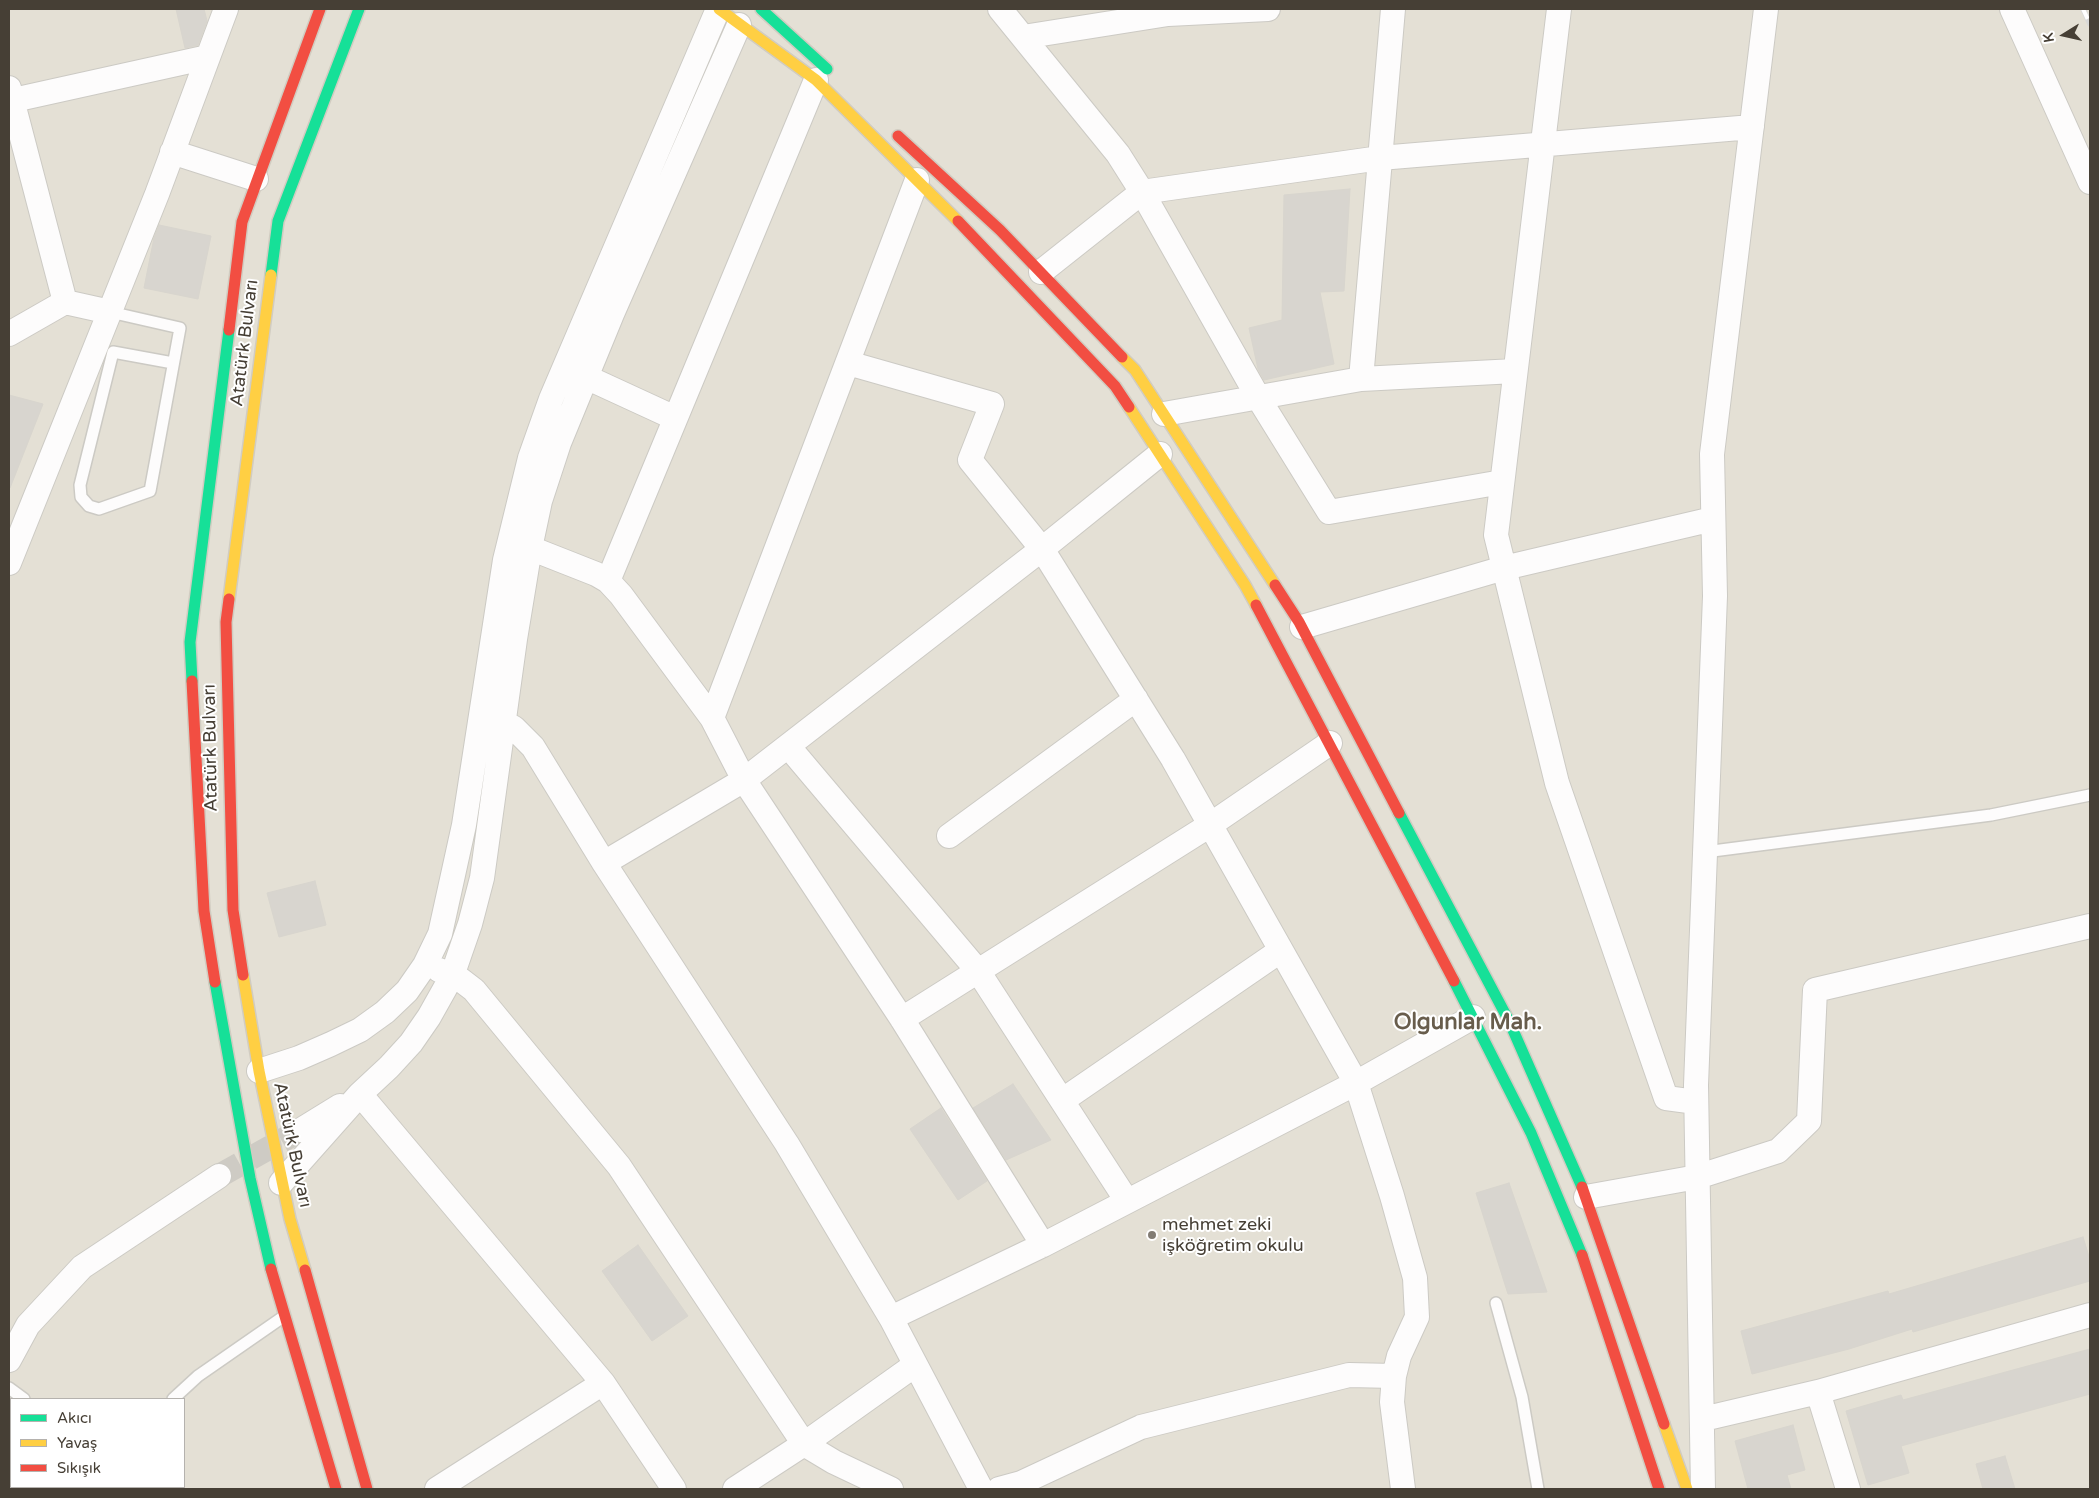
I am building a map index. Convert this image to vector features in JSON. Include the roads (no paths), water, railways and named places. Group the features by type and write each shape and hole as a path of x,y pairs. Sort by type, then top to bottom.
{"main road":[{"name":"Atatürk Bulvarı","path":"320,9 256,179 242,222 190,642 204,911 250,1178 283,1316 336,1489"},
{"name":"Atatürk Bulvarı","path":"359,9 278,221 226,622 233,910 259,1071 281,1183 367,1489"},
{"path":"718,9 824,77"},
{"path":"761,9 918,180 1115,386 1246,585 1418,908 1531,1133 1581,1251 1659,1489"},
{"path":"890,128 1000,230 1136,370 1302,627 1510,1021 1576,1168 1687,1489"}],"street":[{"path":"9,563 110,312 226,9"},
{"path":"259,1071 299,1058 360,1030 385,1012 406,991 425,965 440,934 464,825 505,560 530,458 551,399 718,9"},
{"path":"1000,9 1118,154 1142,192 1259,399 1329,512 1502,482"},
{"path":"1023,38 1168,14 1268,9"},
{"path":"1361,379 1393,9"},
{"path":"1559,9 1496,534 1557,783 1666,1098 1696,1102"},
{"path":"1703,1489 1696,1102 1715,596 1712,454 1766,9"},
{"path":"2012,9 2090,182"},
{"path":"281,1183 360,1094 411,1043 429,1017 452,976 470,924 482,878 530,548 543,493 559,443 586,377 739,24"},
{"path":"65,302 10,96 208,57"},
{"path":"608,582 675,418 824,77"},
{"path":"1041,272 1142,192 1380,158 1752,126"},
{"path":"172,152 256,179"},
{"path":"712,718 918,180"},
{"path":"9,334 65,302 110,312"},
{"path":"848,363 992,404 970,460 1042,549 1136,699 1210,824 1356,1083 1392,1196 1414,1278 1417,1317 1399,1356 1394,1376 1392,1402 1403,1489"},
{"path":"1164,414 1259,399 1361,379 1515,371"},
{"path":"586,377 675,418"},
{"path":"604,863 744,780 1042,549 1160,454"},
{"path":"1302,627 1504,568 1713,520"},
{"path":"530,548 596,574 608,582 621,595 712,718 744,780 902,1019 1043,1245"},
{"path":"949,836 1136,699"},
{"path":"482,710 504,721 524,736 533,747 604,863 787,1144 891,1318 981,1489"},
{"path":"902,1019 1210,824 1330,743"},
{"path":"788,746 978,971 1127,1201"},
{"path":"1586,1196 1697,1177 1778,1151 1809,1121 1814,990 2090,926"},
{"path":"1062,1100 1280,951"},
{"path":"425,965 452,976 474,990 619,1166 804,1444 834,1462 891,1489"},
{"path":"891,1318 1043,1245 1356,1083 1473,1017"},
{"path":"301,1130 360,1094"},
{"path":"360,1094 603,1383 674,1489"},
{"path":"9,1360 28,1325 82,1267 220,1176"},
{"path":"1703,1419 1818,1392 2090,1315"},
{"path":"735,1489 804,1444 915,1365"},
{"path":"1015,1487 1141,1427 1349,1375 1394,1376"},
{"path":"437,1489 603,1383"},
{"path":"1818,1392 1848,1489"}],"lane":[{"path":"110,312 180,328 150,491 100,509 89,506 81,497 80,485 113,352 173,363"},
{"path":"1705,852 1991,814 2090,794"},
{"path":"1496,1303 1522,1397 1538,1489"},
{"path":"173,1398 198,1376 283,1316"},
{"path":"9,1388 23,1398"}],"tunnel":[{"path":"219,1176 301,1130"}],"railway":[{"path":"2083,9 2090,24"}],"place":[{"name":"mehmet zeki işköğretim okulu","path":"1152,1235"}],"district":[{"name":"Olgunlar Mah.","path":"1468,1023"}]}
